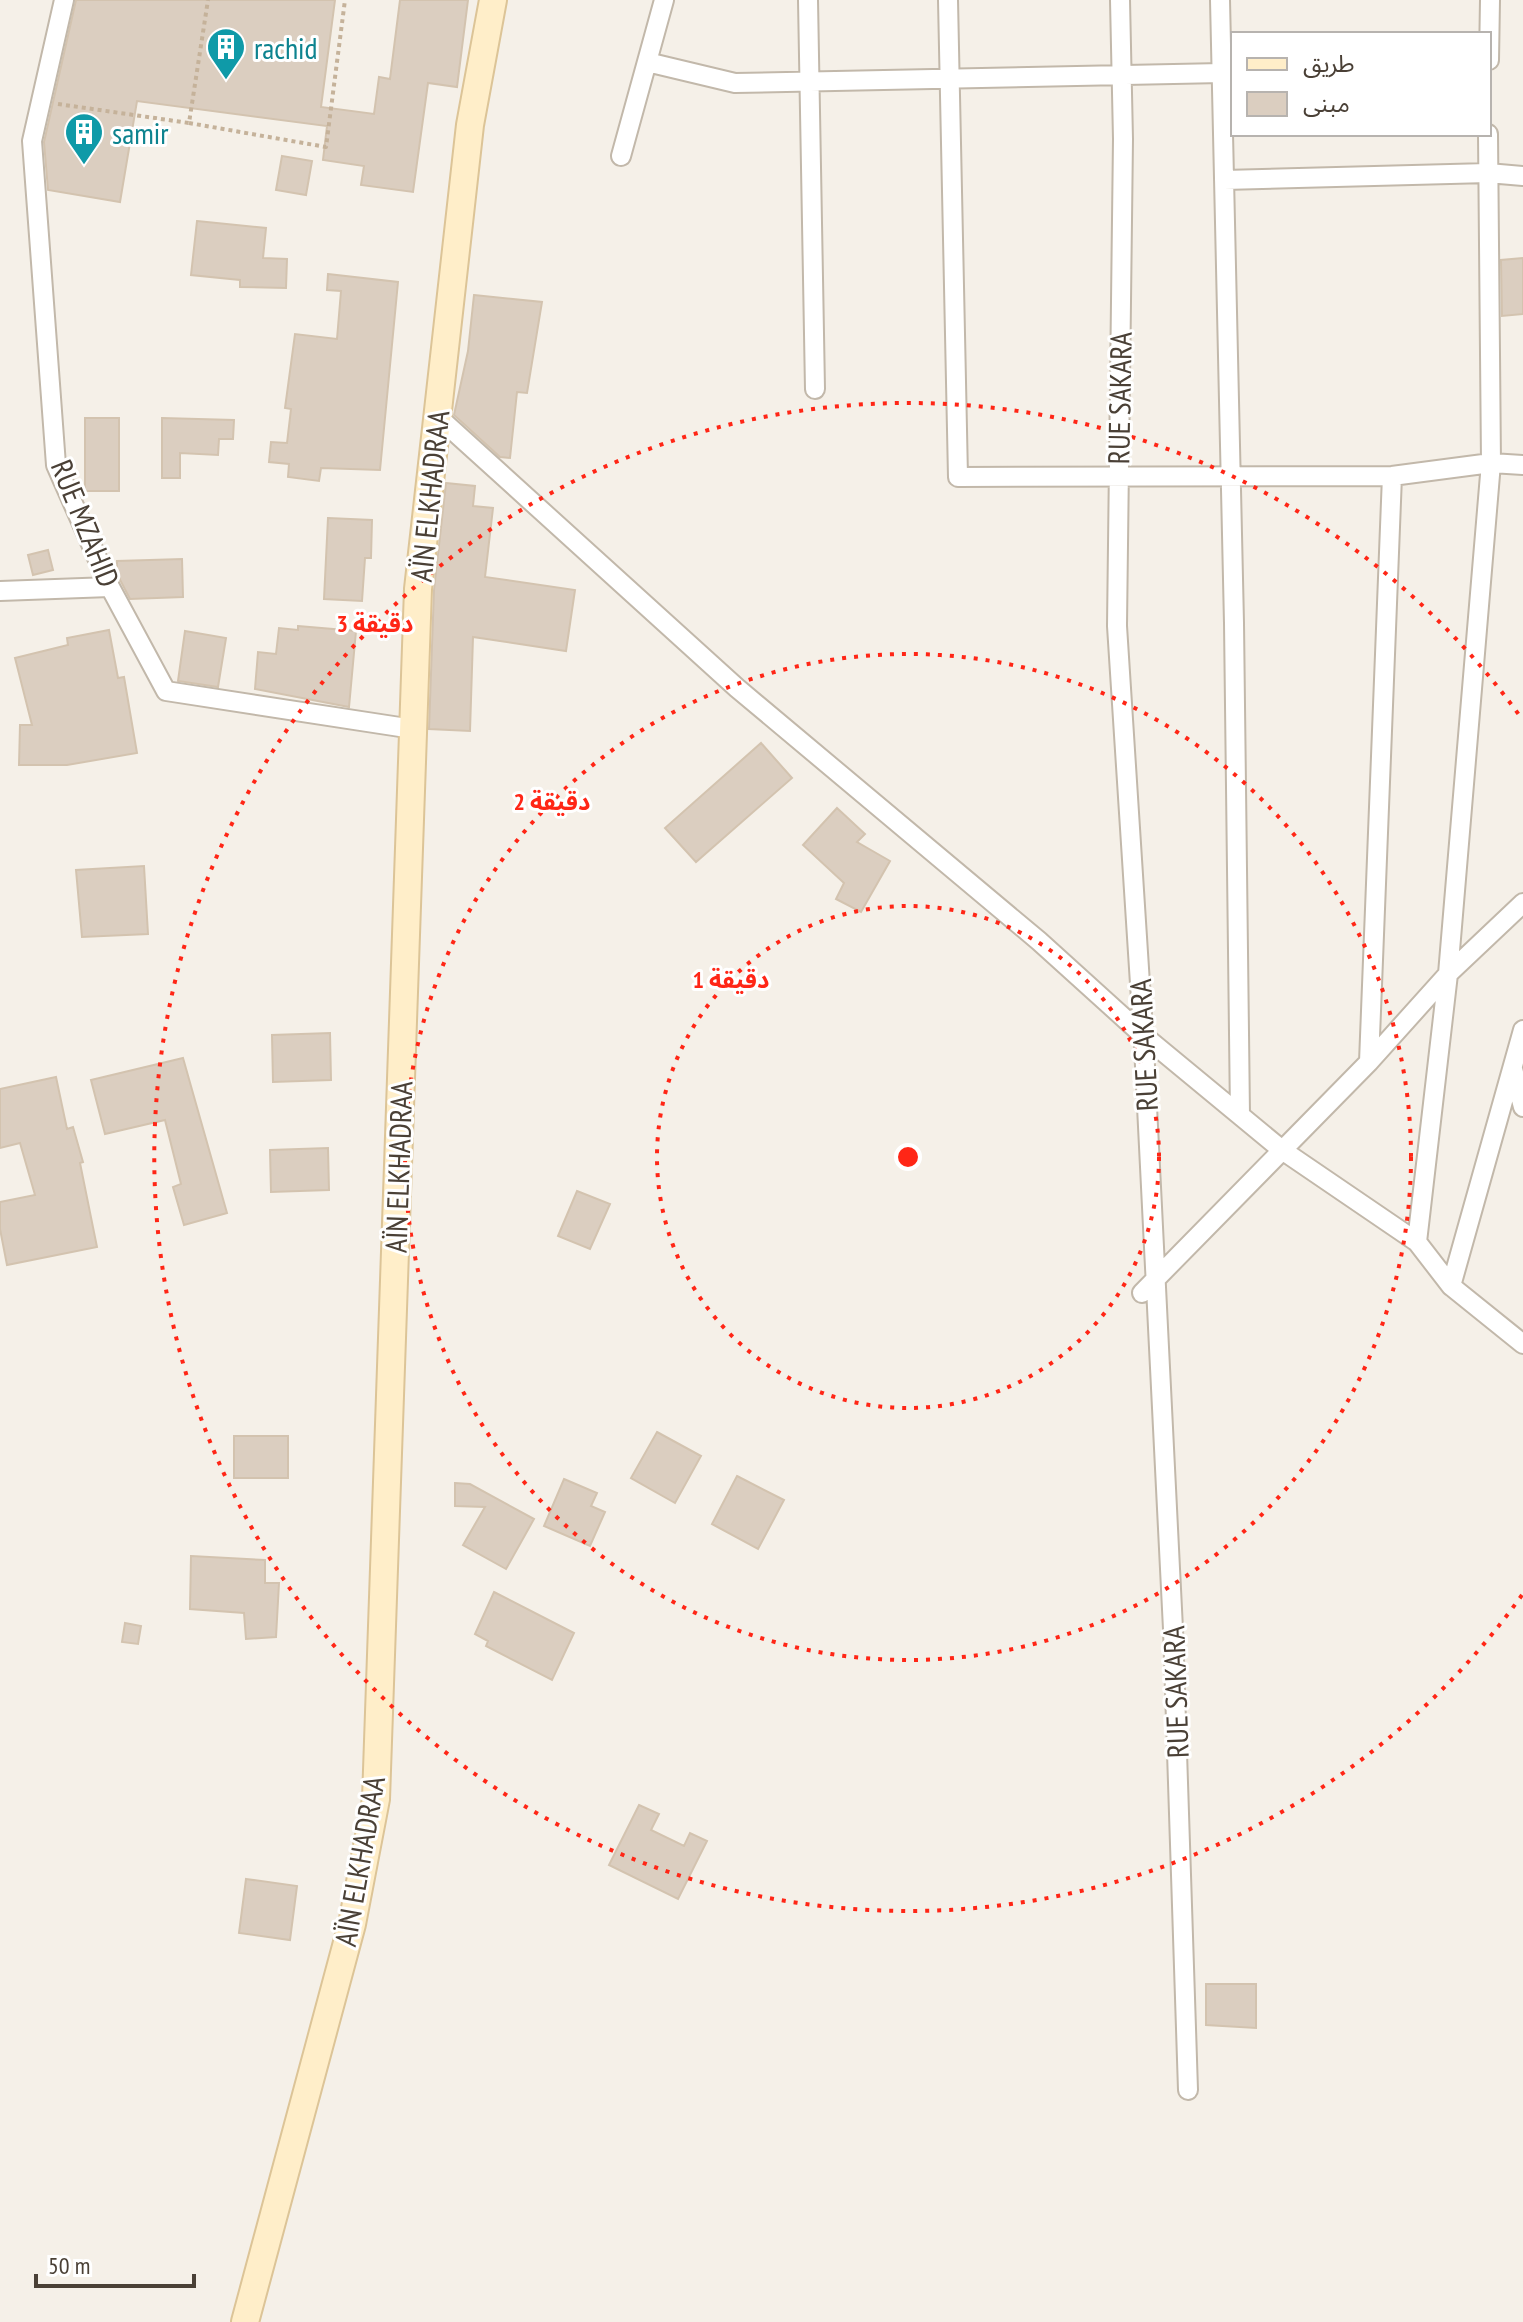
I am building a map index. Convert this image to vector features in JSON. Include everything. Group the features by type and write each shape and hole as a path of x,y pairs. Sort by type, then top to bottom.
{"main road":[{"name":"AÏN ELKHADRAA","path":"245,2322 352,1924 376,1799 418,589 470,125 493,0"}],"street":[{"name":"RUE MZAHID","path":"64,0 32,141 56,465 110,587 166,691 413,729"},
{"path":"621,156 664,0"},
{"path":"808,0 815,389"},
{"path":"948,0 958,477 1392,476 1491,463 1523,465"},
{"name":"RUE SAKARA","path":"1120,0 1117,626 1144,1036 1148,1286 1173,1629 1188,2090"},
{"path":"1220,0 1231,477 1240,1115"},
{"path":"1489,32 1490,0"},
{"path":"647,62 735,83 1222,73"},
{"path":"1417,1242 1448,974 1491,463 1488,136"},
{"path":"1224,180 1488,173 1523,176"},
{"path":"437,416 737,688 1039,941 1144,1036 1282,1150 1417,1242 1451,1286 1523,1344"},
{"path":"1369,1062 1392,476"},
{"path":"0,591 110,587"},
{"path":"1148,1286 1369,1062 1448,974 1523,903"},
{"path":"1451,1286 1523,1030"},
{"path":"1513,1067 1523,1107"}],"path":[{"path":"189,123 208,0"},
{"path":"41,101 326,147 345,0"}],"building":[{"path":"76,0 335,0 321,107 374,114 379,77 390,79 400,0 468,0 457,87 428,83 413,192 361,185 364,166 323,160 327,126 137,101 120,202 48,190 44,142"},
{"path":"282,156 312,161 306,195 276,190"},
{"path":"197,221 266,228 263,258 287,259 286,288 240,287 240,280 191,275"},
{"path":"1523,258 1523,314 1502,316 1501,260"},
{"path":"328,274 398,282 380,470 321,468 319,481 288,477 289,464 269,462 271,442 287,443 291,409 285,408 295,334 337,339 341,291 327,290"},
{"path":"474,295 542,302 527,393 517,392 510,458 500,457 454,415 468,351"},
{"path":"85,418 119,418 119,491 85,491"},
{"path":"162,418 234,420 233,439 219,439 218,455 180,453 180,478 162,478"},
{"path":"446,483 475,486 473,506 493,508 485,577 575,590 566,651 473,637 470,731 429,729 434,590"},
{"path":"328,518 372,520 371,558 365,558 362,601 324,599"},
{"path":"48,550 53,570 33,575 28,555"},
{"path":"182,559 183,597 130,599 117,574 117,561"},
{"path":"298,626 356,631 349,707 255,689 258,652 276,654 279,628 298,630"},
{"path":"109,630 118,678 124,677 137,753 67,765 19,765 20,725 32,725 15,658 68,645 67,638"},
{"path":"185,631 226,638 218,687 178,681"},
{"path":"761,743 792,778 696,862 665,828"},
{"path":"837,808 865,834 857,842 890,861 861,912 836,899 844,883 803,845"},
{"path":"144,866 148,934 82,937 76,870"},
{"path":"330,1033 331,1080 273,1082 272,1035"},
{"path":"183,1058 227,1213 184,1225 173,1187 181,1184 165,1120 105,1134 91,1080"},
{"path":"56,1077 67,1129 73,1127 83,1162 80,1163 97,1247 7,1265 0,1229 0,1202 35,1195 20,1143 0,1148 0,1089"},
{"path":"328,1148 329,1190 271,1192 270,1150"},
{"path":"577,1191 610,1204 590,1249 558,1236"},
{"path":"657,1432 701,1456 675,1503 631,1478"},
{"path":"234,1436 288,1436 288,1478 234,1478"},
{"path":"737,1476 784,1500 758,1549 712,1524"},
{"path":"564,1479 597,1493 591,1506 605,1512 590,1546 544,1526"},
{"path":"455,1483 470,1484 534,1519 506,1569 463,1545 485,1507 455,1506"},
{"path":"191,1556 265,1560 265,1583 279,1583 276,1637 246,1639 244,1613 190,1609"},
{"path":"494,1592 574,1633 552,1680 486,1646 488,1641 475,1634"},
{"path":"125,1623 141,1626 138,1644 122,1642"},
{"path":"639,1805 659,1814 651,1830 684,1846 690,1833 707,1841 678,1899 609,1865"},
{"path":"246,1879 297,1886 290,1940 239,1933"},
{"path":"1206,1984 1256,1984 1256,2028 1206,2025"}],"place":[{"name":"rachid","path":"226,81"},
{"name":"samir","path":"84,166"}]}
